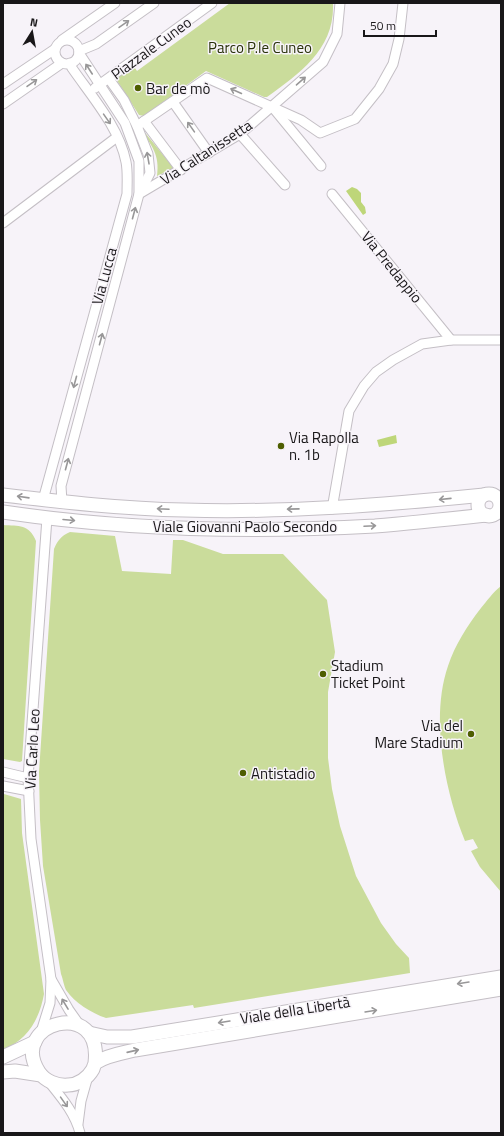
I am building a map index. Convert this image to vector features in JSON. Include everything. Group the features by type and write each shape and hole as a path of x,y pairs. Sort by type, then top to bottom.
{"main road":[{"name":"Viale Giovanni Paolo Secondo","path":"3,495 62,502 184,510 332,508 492,494"},
{"path":"492,494 500,500 500,508 495,514 480,511 478,504 479,501 492,494"},
{"path":"331,528 332,508"},
{"name":"Viale Giovanni Paolo Secondo","path":"3,512 99,523 173,528 270,529 376,526 495,514"},
{"name":"Viale della Libertà","path":"3,1057 38,1037 50,1026 60,1022 71,1022 85,1030 107,1036 132,1037 501,977"},
{"name":"Viale della Libertà","path":"96,1063 109,1057 135,1050 501,989"},
{"path":"3,1072 15,1071 45,1078 58,1085 69,1086 79,1082 88,1076 96,1063 97,1052 94,1042 85,1030"},
{"path":"38,1037 33,1050 33,1059 36,1067 45,1078"}],"street":[{"path":"3,84 55,49 62,40 114,3"},
{"path":"3,104 77,57 79,52 96,44 154,3"},
{"name":"Piazzale Cuneo","path":"89,92 212,3"},
{"path":"271,106 323,62 337,34 340,3"},
{"path":"141,123 207,78 301,120 320,133 355,119 379,89 393,64 399,39 403,3"},
{"path":"62,40 73,41 79,52"},
{"path":"55,49 55,54 58,59 66,63"},
{"name":"Via Lucca","path":"79,52 125,123 138,162 139,194"},
{"name":"Via Lucca","path":"43,500 127,194 126,164 118,136 89,92 66,63"},
{"name":"Via Lucca","path":"109,79 141,123 181,170"},
{"path":"173,102 209,153"},
{"path":"271,106 320,166"},
{"name":"Via Caltanissetta","path":"139,194 240,134 271,106"},
{"name":"Via Lucca","path":"62,502 61,486 139,194 150,173 148,154 141,123"},
{"path":"240,134 285,185"},
{"path":"3,223 118,136"},
{"path":"127,194 139,194"},
{"name":"Via Predappio","path":"332,194 451,340"},
{"path":"332,508 349,411 364,386 376,372 392,360 422,344 451,340 501,340"},
{"name":"Via Carlo Leo","path":"38,1037 50,1002 51,979 31,839 28,778 48,518"},
{"path":"3,772 28,778"},
{"path":"3,786 29,791"},
{"name":"Via Carlo Leo","path":"51,979 69,1010 85,1030"},
{"path":"79,1129 81,1101 88,1076"},
{"path":"45,1078 65,1102 79,1129"}],"green space":[{"name":"Parco P.le Cuneo","path":"230,3 333,3 332,19 328,34 322,47 313,58 292,79 267,97 206,71 144,116 139,115 116,79 117,75 133,65 137,71"},
{"path":"142,129 173,167 172,169 157,176 158,169 156,156 152,146 141,130"},
{"path":"3,525 23,527 30,531 36,541 22,761 20,762 3,759"},
{"name":"Antistadio","path":"70,532 115,536 122,571 171,574 173,540 183,540 223,554 283,554 327,600 335,652 328,692 328,758 332,789 340,826 356,876 381,923 396,944 409,958 410,973 194,1008 193,1005 106,1018 84,1007 66,990 61,974 43,866 39,772 54,549 60,539"},
{"name":"Via del Mare Stadium","path":"501,586 501,892 480,867 471,851 478,848 473,839 465,841 458,822 451,800 442,755 440,708 448,666 458,643 481,608"},
{"path":"4,794 21,799 22,833 44,994 36,1019 26,1034 12,1045 3,1049"}],"shaded area":[{"path":"352,187 361,193 361,202 365,207 366,213 363,215 346,191"},
{"path":"396,435 397,443 379,447 377,440"}],"place":[{"name":"Bar de mò","path":"138,88"},
{"name":"Via Rapolla n. 1b","path":"281,446"},
{"name":"Stadium Ticket Point","path":"323,674"},
{"name":"Via del Mare Stadium","path":"471,734"},
{"name":"Antistadio","path":"243,773"}]}
